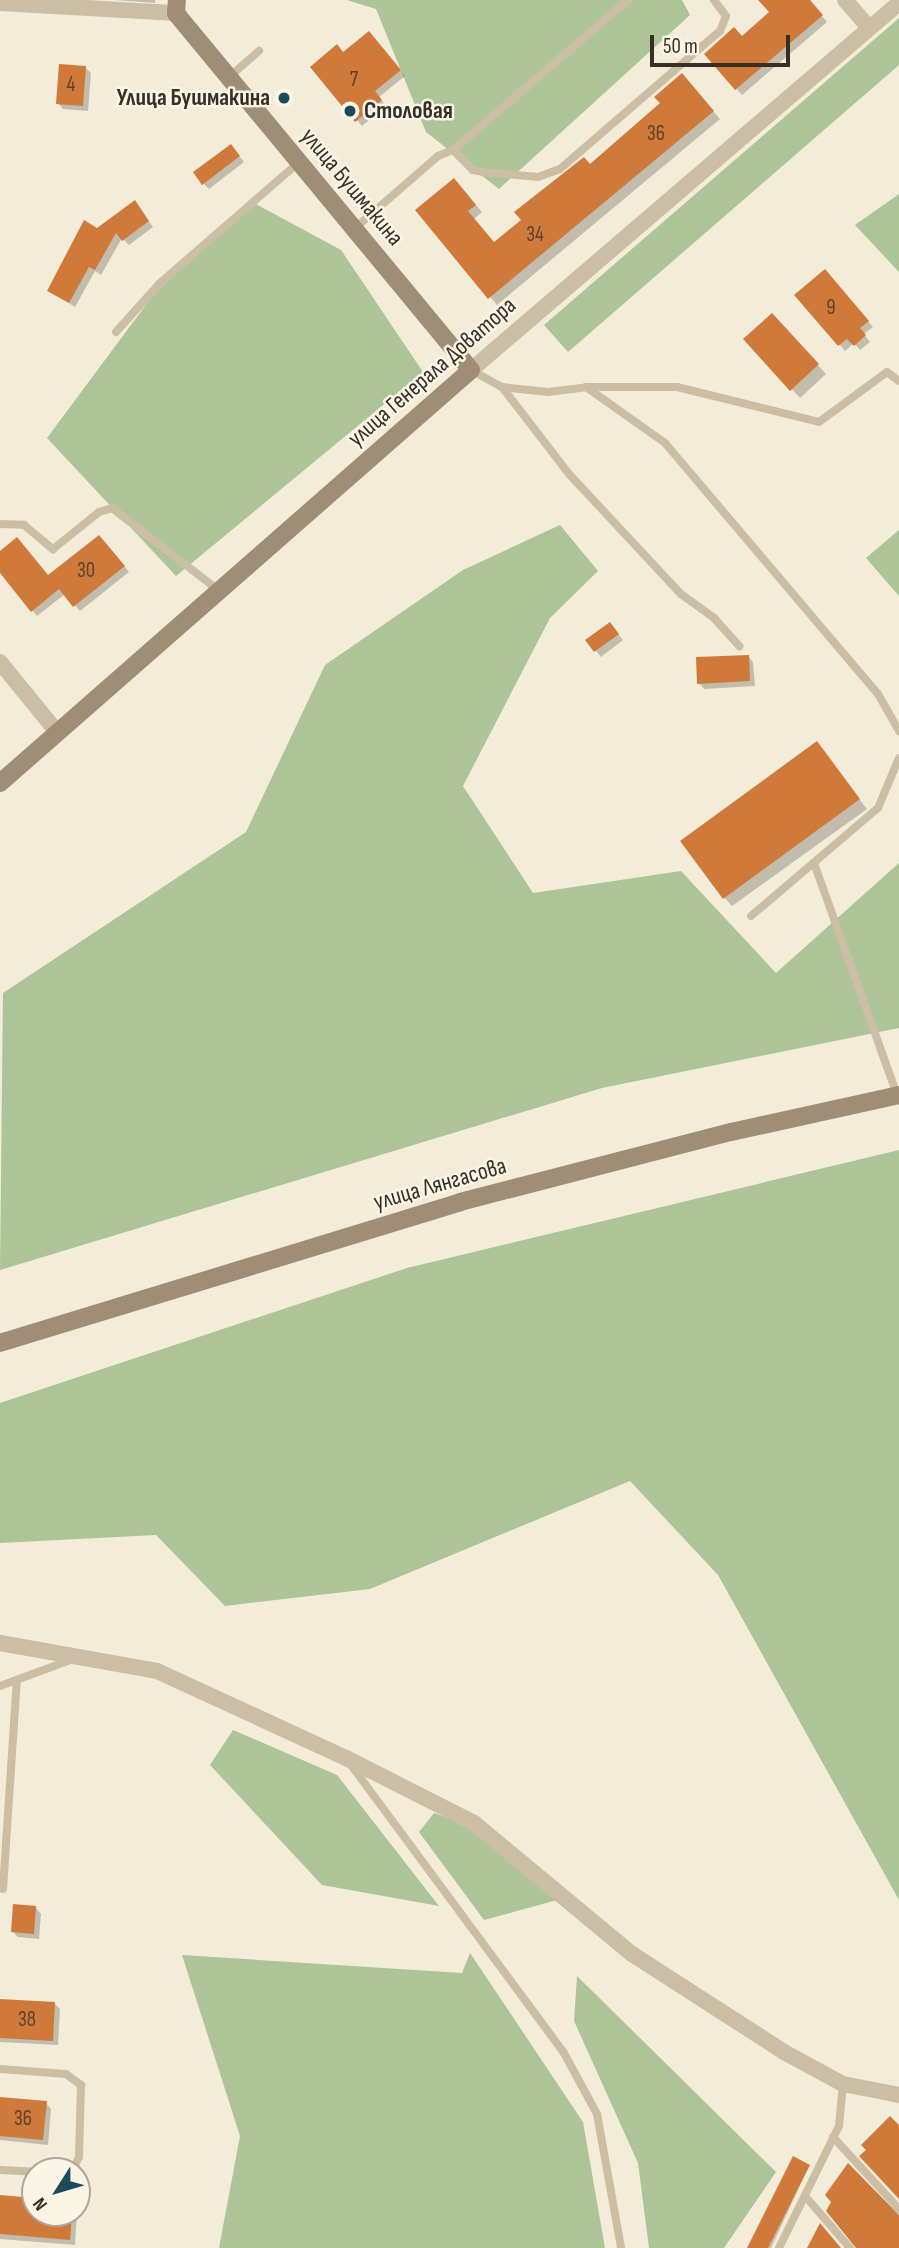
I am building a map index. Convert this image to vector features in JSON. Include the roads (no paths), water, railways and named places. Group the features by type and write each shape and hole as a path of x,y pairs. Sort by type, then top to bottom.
{"street":[{"path":"845,0 869,28"},
{"path":"0,3 177,6"},
{"name":"улица Генерала Доватора","path":"0,783 56,731 471,370 899,3"},
{"name":"улица Бушмакина","path":"177,6 229,77 471,370"},
{"path":"0,662 56,731"},
{"name":"улица Лянгасова","path":"0,1343 460,1202 731,1132 898,1095"},
{"path":"0,1643 157,1671 346,1758 474,1823 632,1954 843,2084 899,2095"}],"lane":[{"path":"354,229 438,156 453,150 628,0"},
{"path":"453,150 473,170 550,175 720,31 726,16 715,0"},
{"path":"229,77 259,51"},
{"path":"116,331 160,283 299,162"},
{"path":"471,370 502,387 548,392 586,387 677,387 819,422 887,372 899,381"},
{"path":"502,387 569,474 681,594 714,618 739,646"},
{"path":"586,387 665,443 878,694 899,731"},
{"path":"0,524 24,525 53,549 99,512 112,508 218,590"},
{"path":"751,916 878,808 899,758"},
{"path":"814,863 898,1095"},
{"path":"0,1686 79,1657"},
{"path":"3,1889 17,1680"},
{"path":"346,1758 564,2053 597,2114 621,2248"},
{"path":"0,2069 66,2074 81,2085 79,2157"},
{"path":"779,2248 834,2137 843,2084"},
{"path":"834,2137 899,2209"},
{"path":"0,2170 21,2171"},
{"path":"805,2196 850,2248"}],"place":[{"name":"Улица Бушмакина","path":"284,98"},
{"name":"Столовая","path":"350,111"}]}
